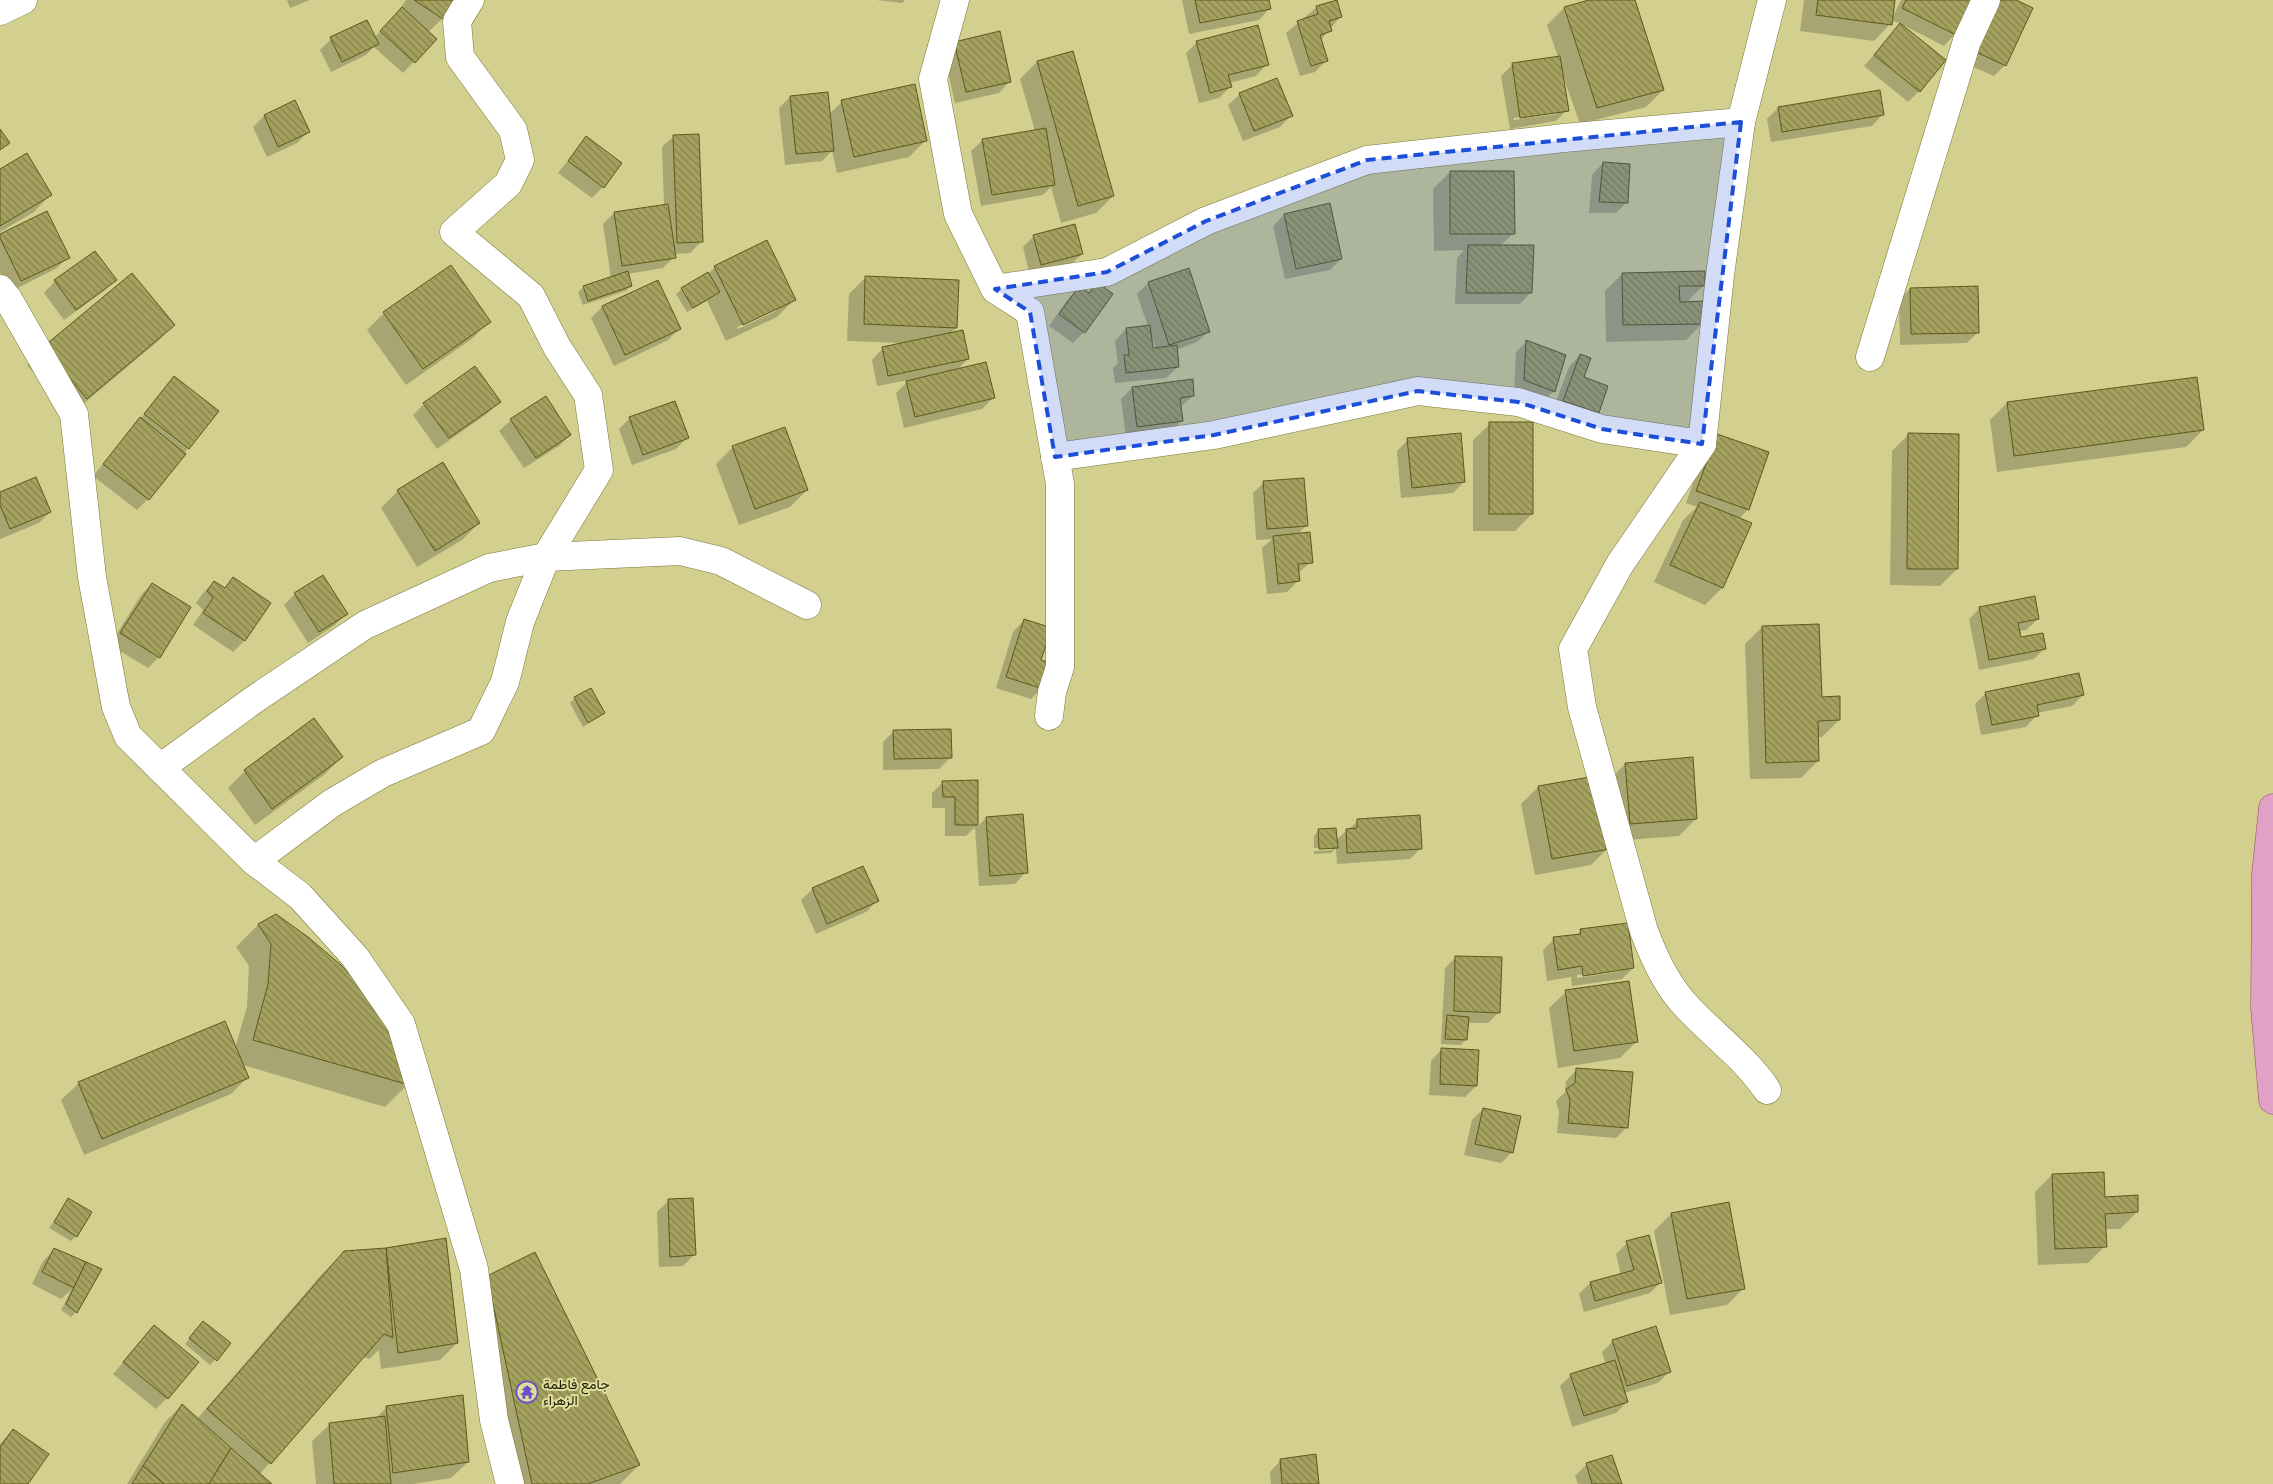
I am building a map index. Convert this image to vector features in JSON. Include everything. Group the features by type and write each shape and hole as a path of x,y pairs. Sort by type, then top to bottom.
{"main road":[{"path":"2273,808 2266,874 2265,998 2273,1100"}],"street":[{"path":"0,11 23,0"},
{"path":"254,862 332,803 383,773 481,731 505,682 520,622 546,557 599,470 588,395 557,347 531,296 454,232 508,184 520,160 513,130 460,57 457,21 470,0"},
{"path":"956,0 933,80 958,214 995,289 1030,312 1060,484 1060,667 1052,692 1050,716"},
{"path":"1767,1090 1755,1072 1690,1010 1675,992 1652,952 1644,931 1582,707 1573,648 1620,564 1702,444 1720,275 1741,122 1772,0"},
{"path":"1870,357 1967,41 1986,0"},
{"path":"995,289 1107,272 1206,221 1367,160 1574,137 1741,122"},
{"path":"0,289 8,299 74,414 92,577 116,707 128,736 254,862 300,896 355,957 401,1024 474,1269 494,1420 510,1484"},
{"path":"1056,457 1214,435 1418,391 1518,402 1602,429 1702,444"},
{"path":"160,768 252,701 365,625 489,568 546,557 680,551 721,561 807,605"}],"highlighted area":[{"path":"1741,122 1702,444 1602,429 1518,402 1418,391 1214,435 1055,457 1030,312 995,289 1107,272 1206,221 1367,160"}],"building":[{"path":"414,0 455,0 443,19"},
{"path":"1195,0 1269,0 1271,9 1200,23"},
{"path":"1337,0 1342,17 1329,21 1332,31 1320,35 1328,61 1311,66 1297,21 1318,14 1316,6"},
{"path":"1589,0 1635,0 1664,90 1597,108 1564,7"},
{"path":"1818,0 1895,0 1892,25 1816,15"},
{"path":"1906,0 1974,0 1956,35 1902,8"},
{"path":"1994,0 2016,0 2033,8 2006,66 1970,49"},
{"path":"402,7 437,39 415,63 380,31"},
{"path":"367,20 379,44 342,62 330,37"},
{"path":"1900,23 1946,60 1920,92 1874,55"},
{"path":"1258,25 1269,65 1228,75 1232,87 1210,93 1196,41"},
{"path":"1000,31 1011,82 966,92 954,42"},
{"path":"1073,51 1114,196 1078,206 1037,61"},
{"path":"1560,56 1569,111 1520,118 1512,63"},
{"path":"1277,78 1293,116 1254,131 1239,93"},
{"path":"915,84 927,141 854,157 841,100"},
{"path":"1880,90 1884,115 1782,132 1778,107"},
{"path":"828,92 834,151 796,154 790,96"},
{"path":"295,100 310,132 278,147 264,115"},
{"path":"1046,128 1055,185 992,195 982,139"},
{"path":"0,129 10,143 0,150"},
{"path":"699,134 703,242 677,243 673,135"},
{"path":"586,136 622,163 604,188 568,161"},
{"path":"27,153 52,195 0,226 0,169"},
{"path":"1603,162 1630,164 1628,203 1599,202"},
{"path":"1450,171 1514,171 1515,234 1450,234"},
{"path":"1330,203 1342,259 1296,269 1284,214"},
{"path":"668,204 676,258 622,266 614,212"},
{"path":"47,211 70,258 21,281 0,238 0,234"},
{"path":"1075,224 1083,254 1041,265 1033,235"},
{"path":"767,240 796,300 743,325 714,266"},
{"path":"1468,245 1534,245 1532,293 1466,293"},
{"path":"95,251 117,280 76,310 54,280"},
{"path":"451,265 491,322 423,369 383,312"},
{"path":"1189,268 1210,332 1169,345 1148,282"},
{"path":"628,271 632,286 588,301 583,286"},
{"path":"1705,271 1705,286 1679,286 1680,302 1703,301 1704,324 1623,325 1622,273"},
{"path":"708,272 720,292 693,308 681,288"},
{"path":"132,273 175,325 87,399 43,347"},
{"path":"865,276 959,280 957,328 864,324"},
{"path":"658,280 681,329 625,355 602,306"},
{"path":"1097,282 1113,294 1085,333 1059,314 1079,286 1089,293"},
{"path":"1978,286 1979,333 1911,334 1910,288"},
{"path":"1150,325 1153,348 1177,345 1179,367 1126,373 1124,355 1129,355 1126,328"},
{"path":"963,330 969,359 888,376 882,347"},
{"path":"1526,340 1566,355 1555,392 1524,380"},
{"path":"1580,354 1591,358 1584,377 1608,386 1599,413 1563,401"},
{"path":"986,362 995,398 915,417 906,381"},
{"path":"475,366 501,402 449,438 423,403"},
{"path":"174,376 219,411 189,449 144,414"},
{"path":"2197,377 2204,430 2014,456 2007,402"},
{"path":"1193,379 1194,396 1180,398 1183,421 1137,427 1132,387"},
{"path":"546,396 571,435 536,458 510,419"},
{"path":"675,401 689,438 643,455 629,417"},
{"path":"140,417 186,454 149,500 103,464"},
{"path":"1489,422 1533,422 1533,514 1489,514"},
{"path":"785,427 808,490 755,509 732,446"},
{"path":"1461,433 1465,482 1412,488 1407,438"},
{"path":"1908,433 1959,434 1958,569 1907,569"},
{"path":"1717,434 1769,452 1749,510 1696,491"},
{"path":"443,462 480,523 435,551 397,490"},
{"path":"36,477 51,512 10,529 0,505 0,492"},
{"path":"1304,478 1308,526 1267,529 1263,481"},
{"path":"1700,502 1752,523 1723,588 1670,565"},
{"path":"1310,532 1313,563 1298,564 1300,581 1278,584 1273,536"},
{"path":"323,575 348,614 319,632 294,593"},
{"path":"233,577 271,603 245,641 203,613 213,598 207,591 214,581 225,588"},
{"path":"152,583 191,607 160,658 120,633"},
{"path":"2035,596 2039,619 2018,623 2021,637 2043,633 2046,649 1989,660 1979,607"},
{"path":"1024,619 1052,628 1041,660 1051,663 1043,689 1006,677"},
{"path":"1819,624 1822,697 1840,696 1840,720 1818,721 1819,761 1766,763 1762,626"},
{"path":"2079,673 2084,695 2037,705 2039,716 1992,725 1985,692"},
{"path":"591,688 605,713 588,723 574,697"},
{"path":"314,718 343,757 272,809 244,770"},
{"path":"951,729 952,758 894,759 893,730"},
{"path":"1693,757 1697,819 1630,824 1625,763"},
{"path":"1590,777 1610,849 1552,859 1538,786"},
{"path":"978,780 978,825 955,825 955,797 943,797 942,781"},
{"path":"1023,814 1028,873 990,876 986,817"},
{"path":"1420,815 1422,849 1347,853 1346,829 1357,828 1357,819"},
{"path":"1336,828 1338,848 1319,849 1318,829"},
{"path":"863,866 879,901 827,924 812,888"},
{"path":"276,914 308,937 341,965 380,1007 394,1037 409,1085 253,1040 268,984 271,944 258,924"},
{"path":"1628,923 1634,968 1583,976 1582,966 1558,970 1553,937 1581,934 1580,929"},
{"path":"1455,956 1502,957 1500,1013 1454,1011"},
{"path":"1629,981 1638,1042 1574,1051 1565,990"},
{"path":"1447,1015 1469,1017 1467,1040 1445,1039"},
{"path":"225,1021 249,1078 102,1139 78,1082"},
{"path":"1441,1048 1479,1050 1477,1086 1440,1084"},
{"path":"1576,1068 1633,1072 1628,1128 1568,1123 1570,1100 1566,1089 1575,1083"},
{"path":"1483,1108 1521,1116 1513,1153 1475,1144"},
{"path":"2104,1172 2105,1197 2138,1195 2138,1212 2105,1214 2107,1247 2055,1249 2052,1174"},
{"path":"68,1198 92,1212 77,1237 54,1222"},
{"path":"693,1198 696,1255 670,1257 668,1199"},
{"path":"1729,1202 1745,1289 1687,1299 1671,1213"},
{"path":"1649,1235 1662,1283 1595,1301 1590,1282 1634,1270 1626,1241"},
{"path":"446,1238 458,1343 398,1353 386,1248"},
{"path":"54,1248 86,1262 74,1288 42,1272"},
{"path":"386,1248 393,1338 384,1334 271,1464 207,1409 344,1251"},
{"path":"535,1252 640,1465 588,1484 532,1484 487,1276"},
{"path":"86,1262 102,1269 77,1313 66,1304"},
{"path":"203,1321 231,1343 217,1361 189,1338"},
{"path":"154,1325 199,1362 168,1399 123,1362"},
{"path":"1656,1326 1671,1372 1627,1386 1612,1340"},
{"path":"1615,1360 1628,1402 1584,1416 1570,1374"},
{"path":"463,1395 469,1462 393,1473 386,1406"},
{"path":"182,1404 231,1448 209,1484 164,1484 143,1466"},
{"path":"385,1416 391,1484 334,1484 329,1423"},
{"path":"13,1429 49,1454 28,1484 0,1484 0,1447"},
{"path":"231,1448 272,1484 209,1484"},
{"path":"1316,1454 1319,1484 1282,1484 1280,1459"},
{"path":"1612,1455 1622,1484 1592,1484 1586,1463"},
{"path":"143,1466 164,1484 132,1484"}],"place":[{"name":"جامع فاطمة الزهراء","path":"527,1392"}]}
